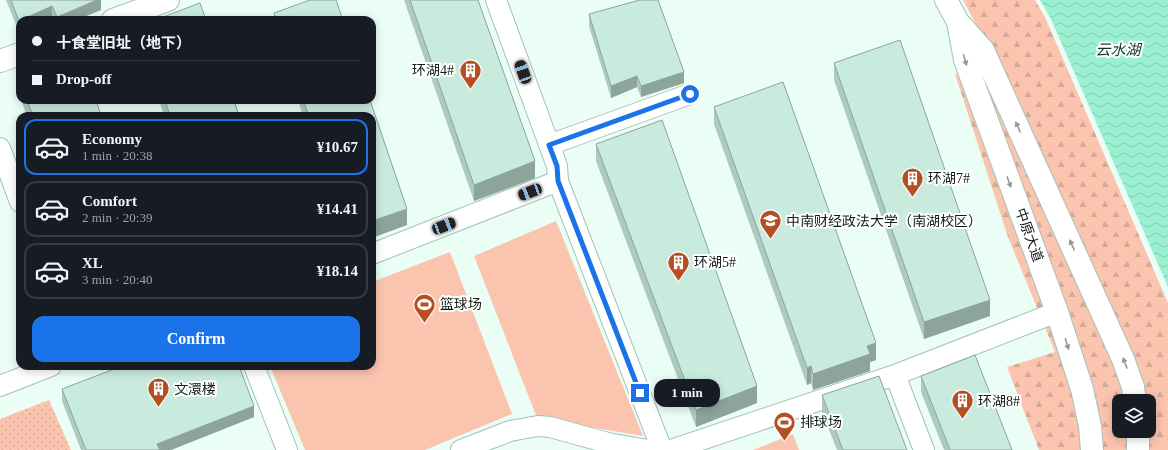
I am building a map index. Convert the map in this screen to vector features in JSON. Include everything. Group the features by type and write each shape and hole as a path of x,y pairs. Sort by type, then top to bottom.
{"main road":[{"path":"124,16 168,0"},
{"name":"中原大道","path":"946,0 958,22 983,50 1124,359 1134,394"},
{"name":"中原大道","path":"958,22 964,60 1057,312 1087,406 1092,450"},
{"path":"0,61 16,55"},
{"path":"1138,438 1138,450"}],"street":[{"path":"496,0 557,166 558,181 662,450"},
{"path":"549,145 690,94"},
{"path":"0,148 16,191"},
{"path":"376,252 558,181"},
{"path":"671,450 895,375 1057,312"},
{"path":"0,386 41,370"},
{"path":"256,370 287,450"},
{"path":"895,375 924,450"},
{"path":"461,450 510,431 538,426 550,427 608,443 648,450"}],"green space":[{"path":"963,0 1035,0 1045,17 1168,303 1168,450 1144,450 1147,438 1156,438 1156,394 1138,394 980,32"},
{"path":"955,74 992,80 1101,321 1126,394 1112,394 1112,438 1128,438 1129,450 1039,450 1007,367 1055,352 1008,237"},
{"name":"篮球场","path":"556,221 643,436 537,418 474,256"},
{"name":"篮球场","path":"450,252 512,414 425,450 305,450 272,370 376,370 376,280"},
{"path":"49,400 71,450 0,450 0,419"},
{"name":"排球场","path":"793,434 799,450 753,450"}],"water":[{"name":"云水湖","path":"1040,0 1168,0 1168,287 1051,19"}],"building":[{"path":"11,0 97,0 59,16 57,16 52,6 30,16 17,16"},
{"path":"310,0 336,0 342,16 275,16 274,13"},
{"name":"环湖4#","path":"410,0 478,0 535,161 474,185"},
{"path":"640,0 658,0 684,72 641,86 637,76 611,86 589,14"},
{"path":"200,3 205,16 166,16"},
{"name":"环湖7#","path":"900,40 990,300 924,322 834,63"},
{"path":"783,82 876,343 867,346 870,354 813,374 811,366 807,368 714,107"},
{"path":"28,104 97,104 100,112 32,112"},
{"path":"166,104 235,104 238,112 169,112"},
{"path":"304,104 371,104 374,112 308,112"},
{"path":"376,118 407,209 376,220"},
{"name":"环湖5#","path":"662,120 757,386 696,410 596,144"},
{"name":"环湖8#","path":"975,355 1012,450 950,450 921,376"},
{"name":"文澴楼","path":"112,370 240,370 254,406 157,444 160,450 86,450 62,389"},
{"path":"879,376 907,450 843,450 822,395"}],"place":[{"name":"环湖4#","path":"470,90"},
{"name":"环湖7#","path":"912,198"},
{"name":"中南财经政法大学（南湖校区）","path":"770,240"},
{"name":"环湖5#","path":"678,282"},
{"name":"篮球场","path":"425,324"},
{"name":"文澴楼","path":"158,408"},
{"name":"环湖8#","path":"963,420"},
{"name":"排球场","path":"785,442"}],"route":[{"path":"640,393 558,181 557,166 549,145 690,94"}]}
